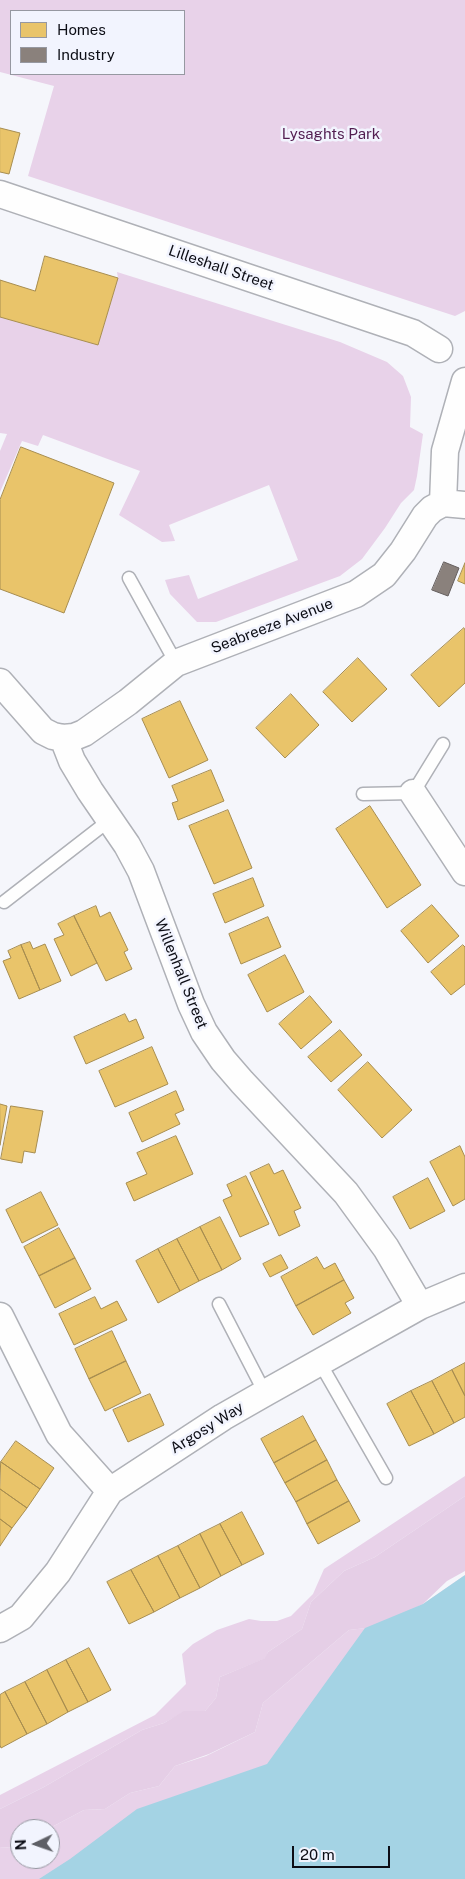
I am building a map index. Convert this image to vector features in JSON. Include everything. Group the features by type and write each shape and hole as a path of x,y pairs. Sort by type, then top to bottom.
{"street":[{"name":"Lilleshall Street","path":"0,194 413,333 439,349"},
{"path":"454,504 445,451 465,381"},
{"name":"Seabreeze Avenue","path":"63,738 74,737 84,733 128,702 176,663 356,594 384,575 432,508 454,504"},
{"path":"0,682 43,731 63,738"},
{"name":"Willenhall Street","path":"63,738 72,761 90,791 111,819 141,871 191,1004 204,1032 223,1060 242,1082 346,1193 386,1248 420,1306"},
{"path":"413,793 465,872"},
{"name":"Argosy Way","path":"0,1629 21,1617 58,1572 110,1491 224,1417 265,1393 420,1306 465,1287"},
{"path":"0,1316 59,1434 110,1491"}],"lane":[{"path":"129,578 176,663"},
{"path":"363,794 413,793 443,744"},
{"path":"4,902 111,819"},
{"path":"219,1304 265,1393"},
{"path":"320,1363 386,1478"}],"green space":[{"name":"Lysaghts Park","path":"0,0 465,0 465,311 455,316 28,176 54,86 12,75 185,75 185,10 10,10 10,75 0,72"},
{"path":"117,272 340,342 387,362 403,376 411,397 410,427 423,434 414,490 401,503 362,559 340,576 216,622 197,622 170,594 165,580 189,575 198,599 298,560 269,485 169,525 175,541 162,542 119,515 140,471 43,435 38,446 22,441 0,492 0,451 7,434 0,433 0,317 98,345 118,278"},
{"path":"465,1476 465,1496 375,1557 344,1571 311,1602 302,1629 268,1652 266,1658 220,1677 216,1698 205,1711 184,1712 164,1723 142,1730 44,1787 0,1809 0,1795 155,1715 186,1684 182,1654 193,1644 217,1630 249,1619 277,1621 291,1616 313,1594 324,1569"},
{"path":"465,1575 218,1879 0,1879 0,1847 10,1848 10,1869 60,1869 60,1823 84,1810 105,1809 130,1793 159,1786 175,1766 206,1756 255,1732 263,1703 349,1630 365,1628 423,1604"}],"shaded area":[{"path":"465,1496 465,1571 447,1581 423,1604 375,1627 349,1630 263,1703 255,1732 209,1754 175,1766 159,1786 130,1793 105,1809 84,1810 60,1823 60,1819 10,1819 10,1848 0,1847 0,1809 44,1787 142,1730 164,1723 184,1711 205,1711 216,1698 220,1677 265,1658 268,1652 302,1629 311,1602 344,1571 375,1557"}],"water":[{"path":"465,1575 465,1879 39,1879 54,1869 60,1869 60,1865 137,1809 267,1764 365,1628 423,1604"}],"building: Homes":[{"path":"0,128 20,133 9,174 0,172"},
{"path":"45,256 118,278 98,345 0,317 0,280 35,291"},
{"path":"21,447 114,483 64,613 0,589 0,500"},
{"path":"465,563 465,584 458,581"},
{"path":"464,628 465,683 439,707 411,675"},
{"path":"358,658 387,689 352,722 323,692"},
{"path":"291,694 319,725 285,758 256,728"},
{"path":"180,701 208,760 169,778 142,719"},
{"path":"211,770 224,801 178,820 172,803 178,801 172,786"},
{"path":"370,806 421,885 387,908 336,829"},
{"path":"228,810 252,868 214,884 189,826"},
{"path":"253,878 264,906 225,923 213,894"},
{"path":"432,905 459,936 428,963 401,931"},
{"path":"96,906 100,917 110,912 128,950 124,952 132,969 106,981 74,916"},
{"path":"74,916 97,963 71,976 54,939 64,935 58,924"},
{"path":"268,917 281,947 241,964 229,934"},
{"path":"30,942 33,949 45,944 61,981 40,990 21,945"},
{"path":"21,945 40,990 19,999 3,961 11,958 8,951"},
{"path":"463,945 465,947 465,984 451,995 431,972"},
{"path":"285,955 304,992 267,1012 248,975"},
{"path":"310,996 332,1022 301,1049 279,1024"},
{"path":"125,1014 129,1022 136,1019 144,1038 86,1064 74,1037"},
{"path":"340,1030 362,1055 331,1082 308,1057"},
{"path":"152,1047 168,1084 115,1107 99,1071"},
{"path":"368,1062 412,1110 382,1138 338,1090"},
{"path":"176,1091 184,1110 175,1114 180,1124 142,1142 129,1113"},
{"path":"0,1104 7,1106 0,1145"},
{"path":"11,1106 43,1111 35,1153 24,1151 22,1163 1,1159"},
{"path":"176,1136 193,1174 134,1201 126,1183 147,1174 137,1153"},
{"path":"460,1146 465,1157 465,1199 453,1206 430,1162"},
{"path":"269,1164 274,1174 283,1170 301,1208 294,1211 300,1226 279,1236 250,1173"},
{"path":"246,1176 269,1224 240,1237 223,1200 232,1196 227,1185"},
{"path":"428,1178 445,1211 410,1229 393,1197"},
{"path":"41,1192 58,1225 22,1243 6,1210"},
{"path":"220,1217 241,1259 222,1270 200,1227"},
{"path":"200,1227 222,1270 199,1281 177,1239"},
{"path":"59,1228 75,1258 39,1276 24,1247"},
{"path":"177,1239 199,1281 180,1291 158,1249"},
{"path":"158,1249 180,1291 158,1303 136,1261"},
{"path":"281,1255 288,1268 270,1277 263,1264"},
{"path":"317,1257 324,1269 335,1263 344,1280 296,1306 281,1277"},
{"path":"75,1258 91,1289 55,1308 39,1276"},
{"path":"344,1280 354,1298 345,1303 351,1313 313,1335 296,1306"},
{"path":"95,1297 101,1309 117,1301 127,1320 74,1345 59,1314"},
{"path":"112,1331 126,1361 89,1379 75,1349"},
{"path":"126,1361 141,1393 105,1411 89,1379"},
{"path":"465,1363 465,1396 452,1370"},
{"path":"452,1370 465,1396 465,1417 454,1423 432,1381"},
{"path":"432,1381 454,1423 434,1434 411,1391"},
{"path":"411,1391 434,1434 409,1446 387,1404"},
{"path":"150,1394 164,1425 128,1442 113,1410"},
{"path":"303,1416 316,1440 274,1463 261,1439"},
{"path":"316,1440 327,1460 285,1483 274,1463"},
{"path":"16,1441 54,1468 40,1489 1,1462"},
{"path":"327,1460 337,1480 296,1502 285,1483"},
{"path":"1,1462 40,1489 27,1508 0,1489"},
{"path":"337,1480 349,1501 307,1524 296,1502"},
{"path":"0,1489 27,1508 12,1528 0,1519"},
{"path":"349,1501 360,1521 318,1544 307,1524"},
{"path":"242,1512 264,1554 242,1565 220,1524"},
{"path":"0,1519 12,1528 0,1546"},
{"path":"220,1524 242,1565 221,1576 200,1534"},
{"path":"200,1534 221,1576 200,1588 178,1546"},
{"path":"178,1546 200,1588 180,1598 158,1556"},
{"path":"158,1556 180,1598 154,1612 131,1570"},
{"path":"131,1570 154,1612 129,1624 107,1582"},
{"path":"89,1648 111,1690 88,1702 66,1660"},
{"path":"66,1660 88,1702 68,1712 47,1670"},
{"path":"47,1670 68,1712 47,1724 25,1682"},
{"path":"25,1682 47,1724 27,1734 5,1692"},
{"path":"5,1692 27,1734 1,1748 0,1695"}],"building: Industry":[{"path":"444,562 459,568 448,596 432,590"}]}
